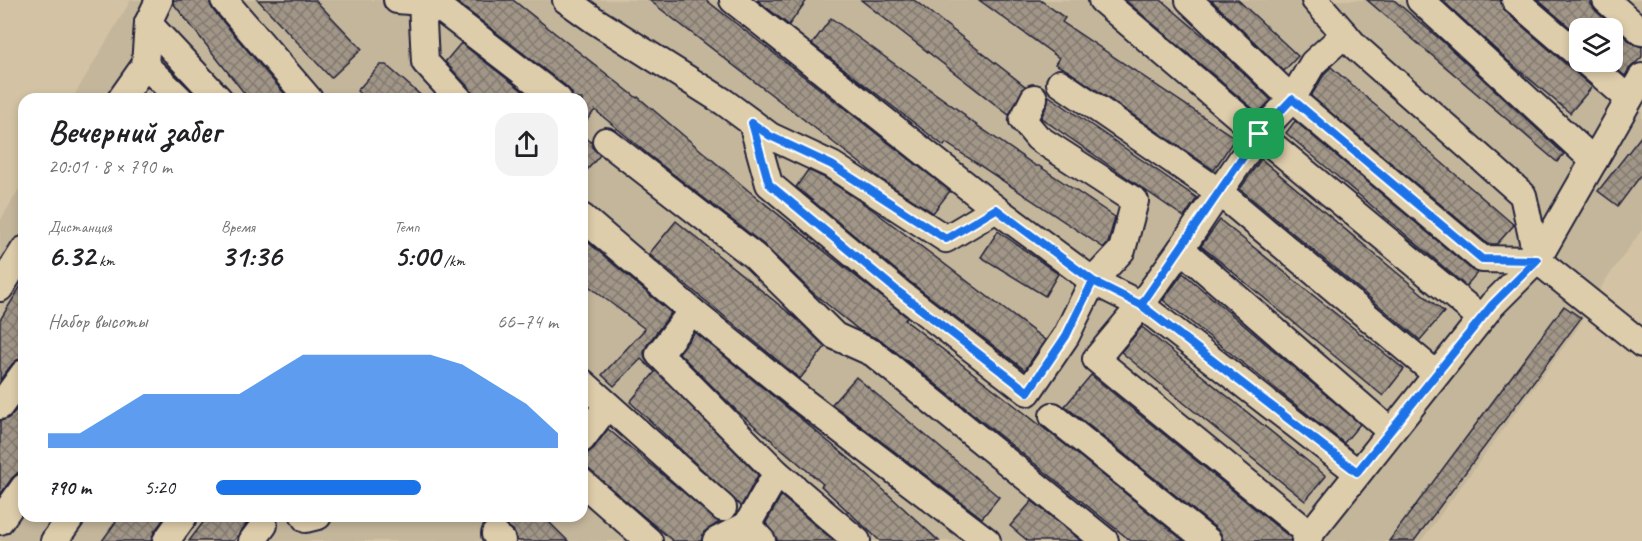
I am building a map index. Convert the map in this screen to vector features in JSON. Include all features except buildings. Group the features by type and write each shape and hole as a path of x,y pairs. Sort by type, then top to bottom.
{"lane":[{"path":"125,93 145,65 148,23 159,0"},
{"path":"224,0 304,93"},
{"path":"397,0 422,2 445,12 550,93"},
{"path":"566,0 724,102 770,136 832,165 946,239 996,209"},
{"path":"733,0 996,209 1093,281 1141,305 1357,472"},
{"path":"1102,0 1481,318"},
{"path":"1189,0 1292,99 1482,259 1537,260 1642,344"},
{"path":"1315,0 1356,47 1523,195 1537,260"},
{"path":"1420,0 1594,162"},
{"path":"1515,0 1569,47"},
{"path":"1606,0 1642,32"},
{"path":"422,2 425,62 453,93"},
{"path":"148,23 213,93"},
{"path":"1345,34 1313,63 1292,99 1259,134 1141,305 1096,358 1307,537 1481,318 1537,260 1642,77"},
{"path":"145,65 174,93"},
{"path":"1598,72 1629,99"},
{"path":"1060,84 1219,192 1436,374"},
{"path":"752,123 769,184 900,293 1028,392 1066,336 1093,281 1122,250 1135,201 1038,138 1023,120 1034,98"},
{"path":"606,141 754,255 835,336 873,353 1105,541"},
{"path":"588,222 803,401 987,541"},
{"path":"1181,249 1390,431"},
{"path":"0,288 18,260"},
{"path":"693,311 659,354 777,473 857,541"},
{"path":"0,406 18,381"},
{"path":"588,388 723,508"},
{"path":"588,431 607,406"},
{"path":"1053,416 1208,541"},
{"path":"716,541 755,533 777,473"},
{"path":"588,487 649,541"},
{"path":"0,521 18,496"},
{"path":"54,541 68,522"},
{"path":"166,541 180,522"}],"shaded area":[{"path":"131,0 1642,0 1642,230 1603,284 1577,329 1421,541 0,541 0,221 18,191 18,522 588,522 588,93 76,93"}],"route":[{"path":"1259,134 1141,305 1093,281 996,209 946,239 832,165 770,136 752,123 769,184 900,293 1028,392 1066,336 1093,281 1141,305 1357,472 1492,305 1537,260 1482,259 1292,99 1259,134"}]}
